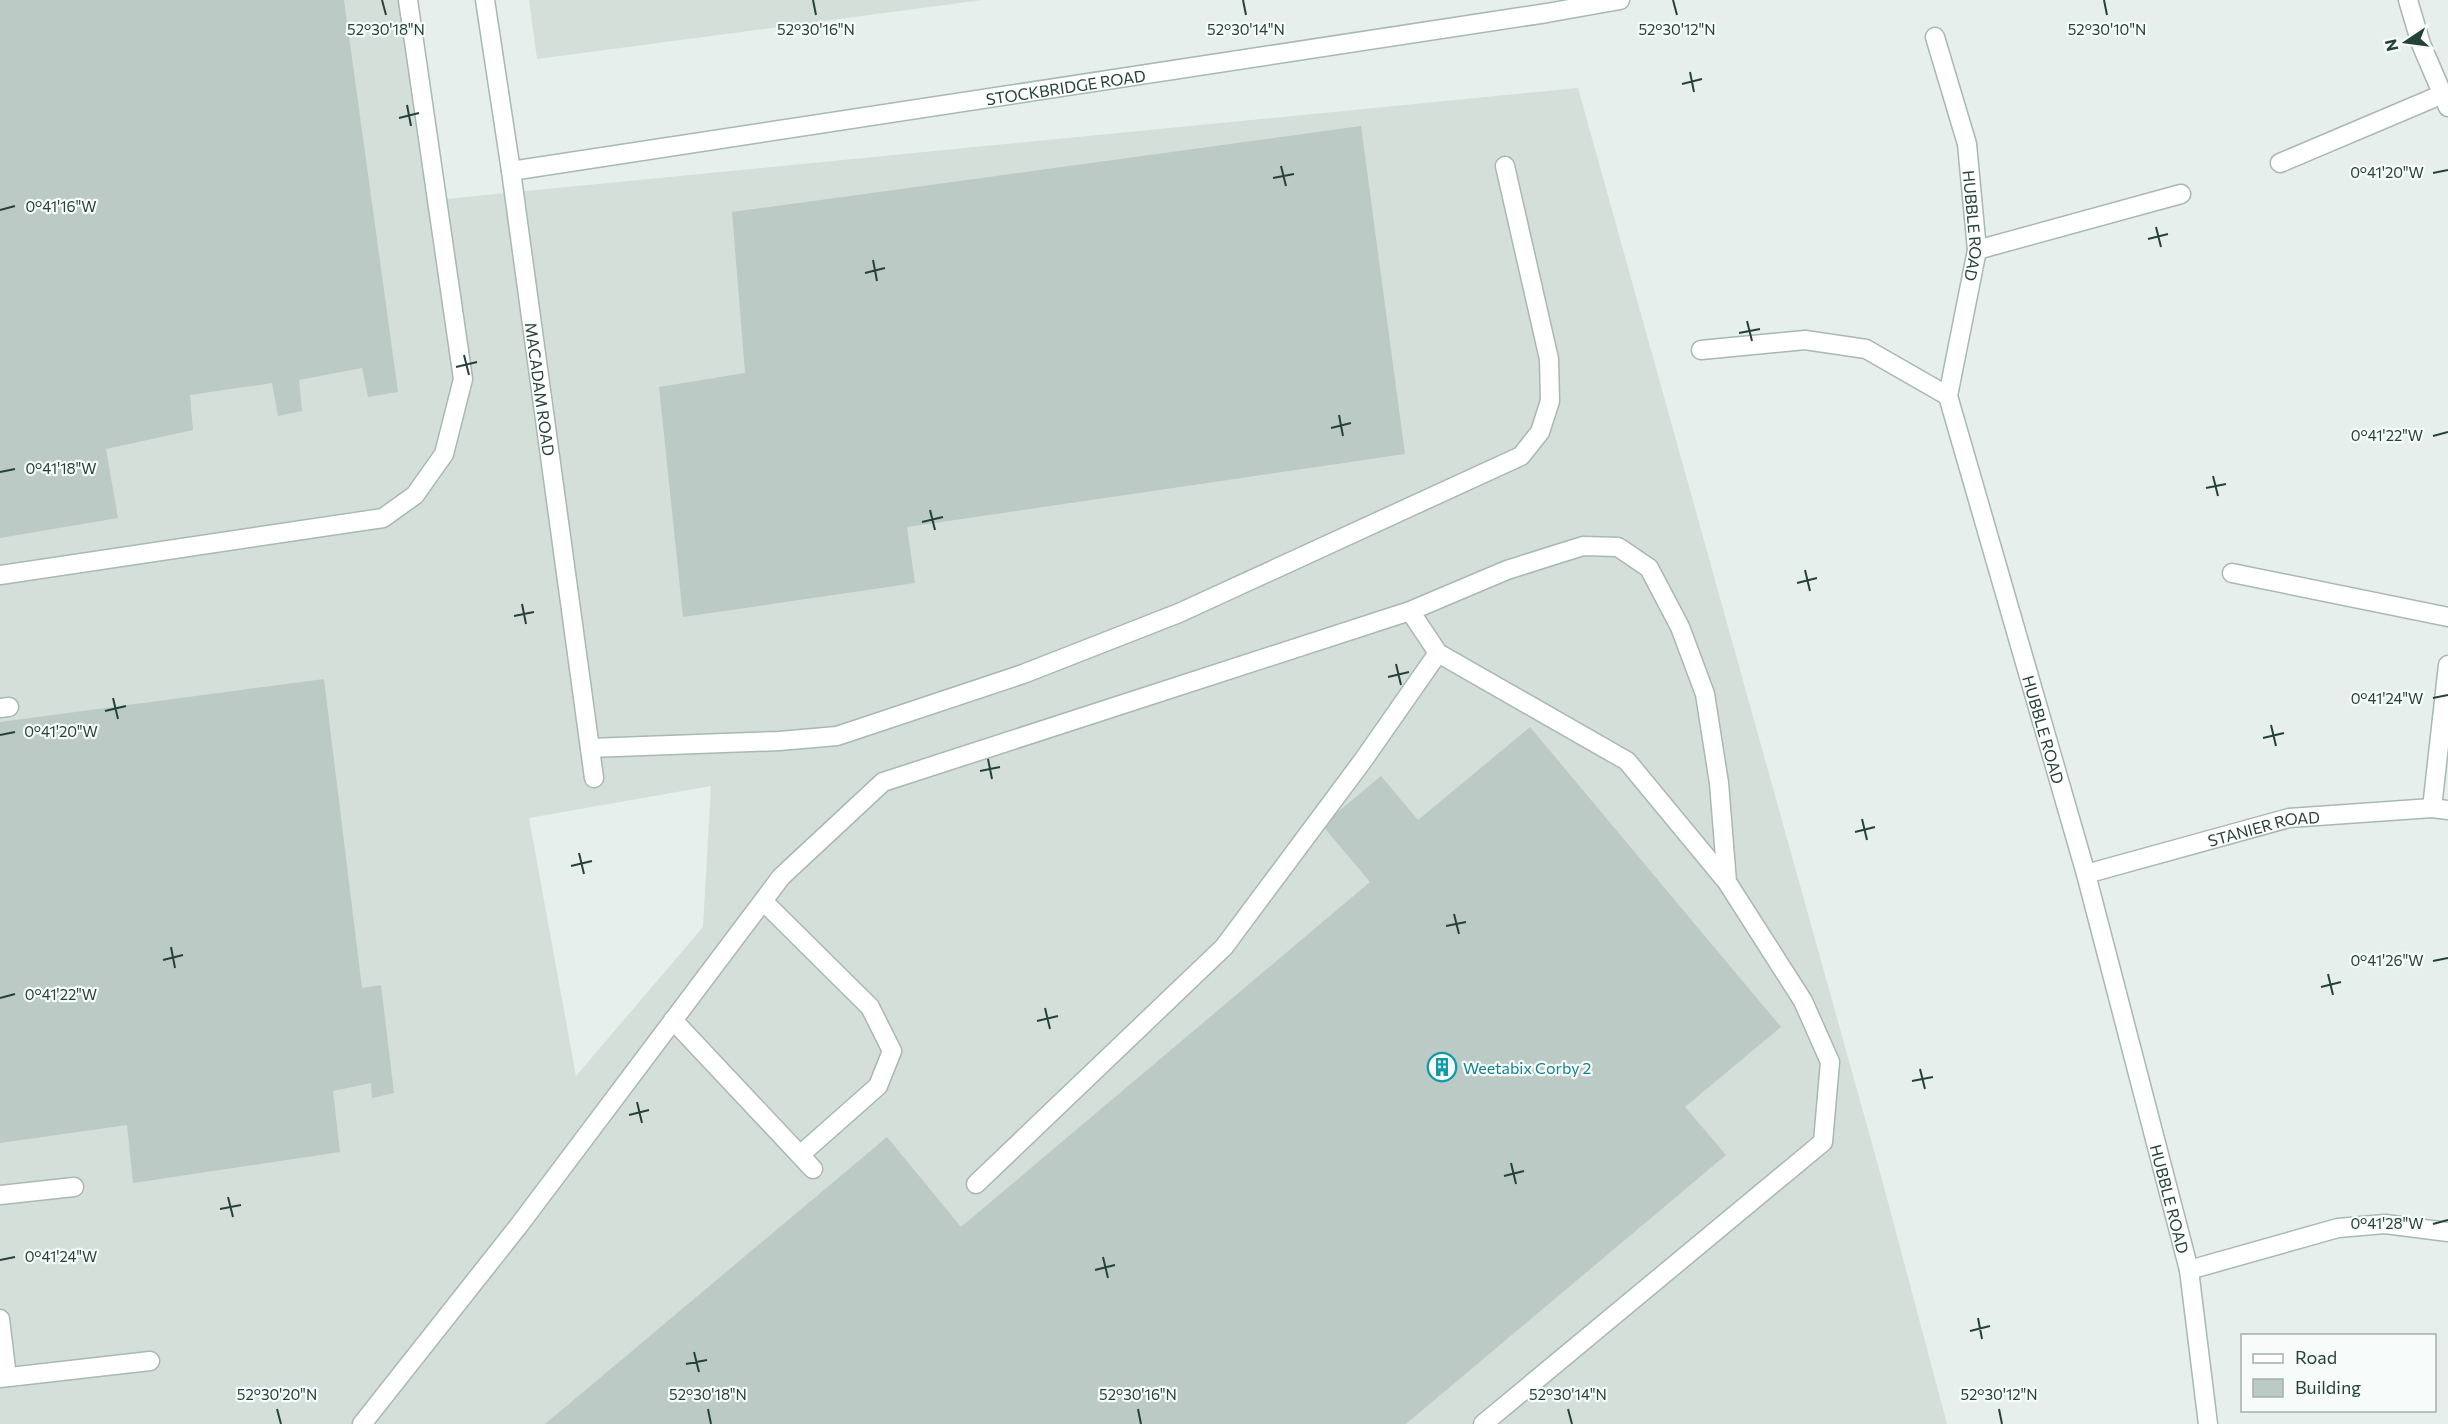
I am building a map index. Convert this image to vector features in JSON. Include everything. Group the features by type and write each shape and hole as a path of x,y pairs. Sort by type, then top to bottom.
{"street":[{"path":"0,575 382,518 415,495 444,454 463,379 408,0"},
{"name":"MACADAM ROAD","path":"485,0 511,171 594,778"},
{"name":"STOCKBRIDGE ROAD","path":"511,171 1547,14 1620,0"},
{"path":"2280,163 2445,100 2421,44 2408,0"},
{"name":"HUBBLE ROAD","path":"1935,38 1967,144 1977,250 1948,396 2086,874 2189,1270 2208,1424"},
{"path":"590,748 756,742 837,736 1023,674 1179,613 1521,456 1540,432 1550,401 1549,359 1505,165"},
{"path":"1977,250 2181,194"},
{"path":"1701,350 1805,340 1866,349 1948,396"},
{"path":"362,1424 520,1224 781,877 883,782 1410,612 1507,570 1583,546 1618,547 1649,568 1680,627 1705,694 1719,783 1727,882"},
{"path":"2232,573 2448,616"},
{"path":"1410,612 1438,652 1627,761 1727,882 1803,1001 1830,1062 1823,1142 1483,1424"},
{"path":"976,1184 1224,947 1364,759 1438,652"},
{"path":"2440,809 2448,665"},
{"name":"STANIER ROAD","path":"2086,874 2289,818 2440,809"},
{"path":"763,901 870,1007 892,1051 878,1086 800,1155"},
{"path":"674,1020 813,1169"},
{"path":"0,1195 74,1187"},
{"path":"2189,1270 2338,1228 2385,1224 2448,1232"},
{"path":"0,1319 3,1377 150,1361"}],"shaded area":[{"path":"0,0 418,0 445,199 1578,88 1881,1176 1947,1424 0,1424","holes":["711,786 703,927 576,1076 529,818"]},
{"path":"529,0 982,0 537,59"}],"building":[{"path":"0,0 344,0 398,392 368,397 362,368 299,380 302,411 278,416 272,383 190,395 193,430 106,449 118,518 0,538"},
{"path":"1361,126 1405,454 907,527 915,583 683,617 659,387 745,373 732,212"},
{"path":"324,679 362,988 381,985 394,1093 372,1098 371,1083 333,1091 340,1152 133,1183 127,1125 0,1143 0,722"},
{"name":"Weetabix Corby 2","path":"1530,727 1781,1027 1685,1107 1726,1155 1406,1424 545,1424 887,1137 961,1227 1370,882 1322,825 1381,776 1418,820"}],"place":[{"name":"Weetabix Corby 2","path":"1442,1067"}]}
